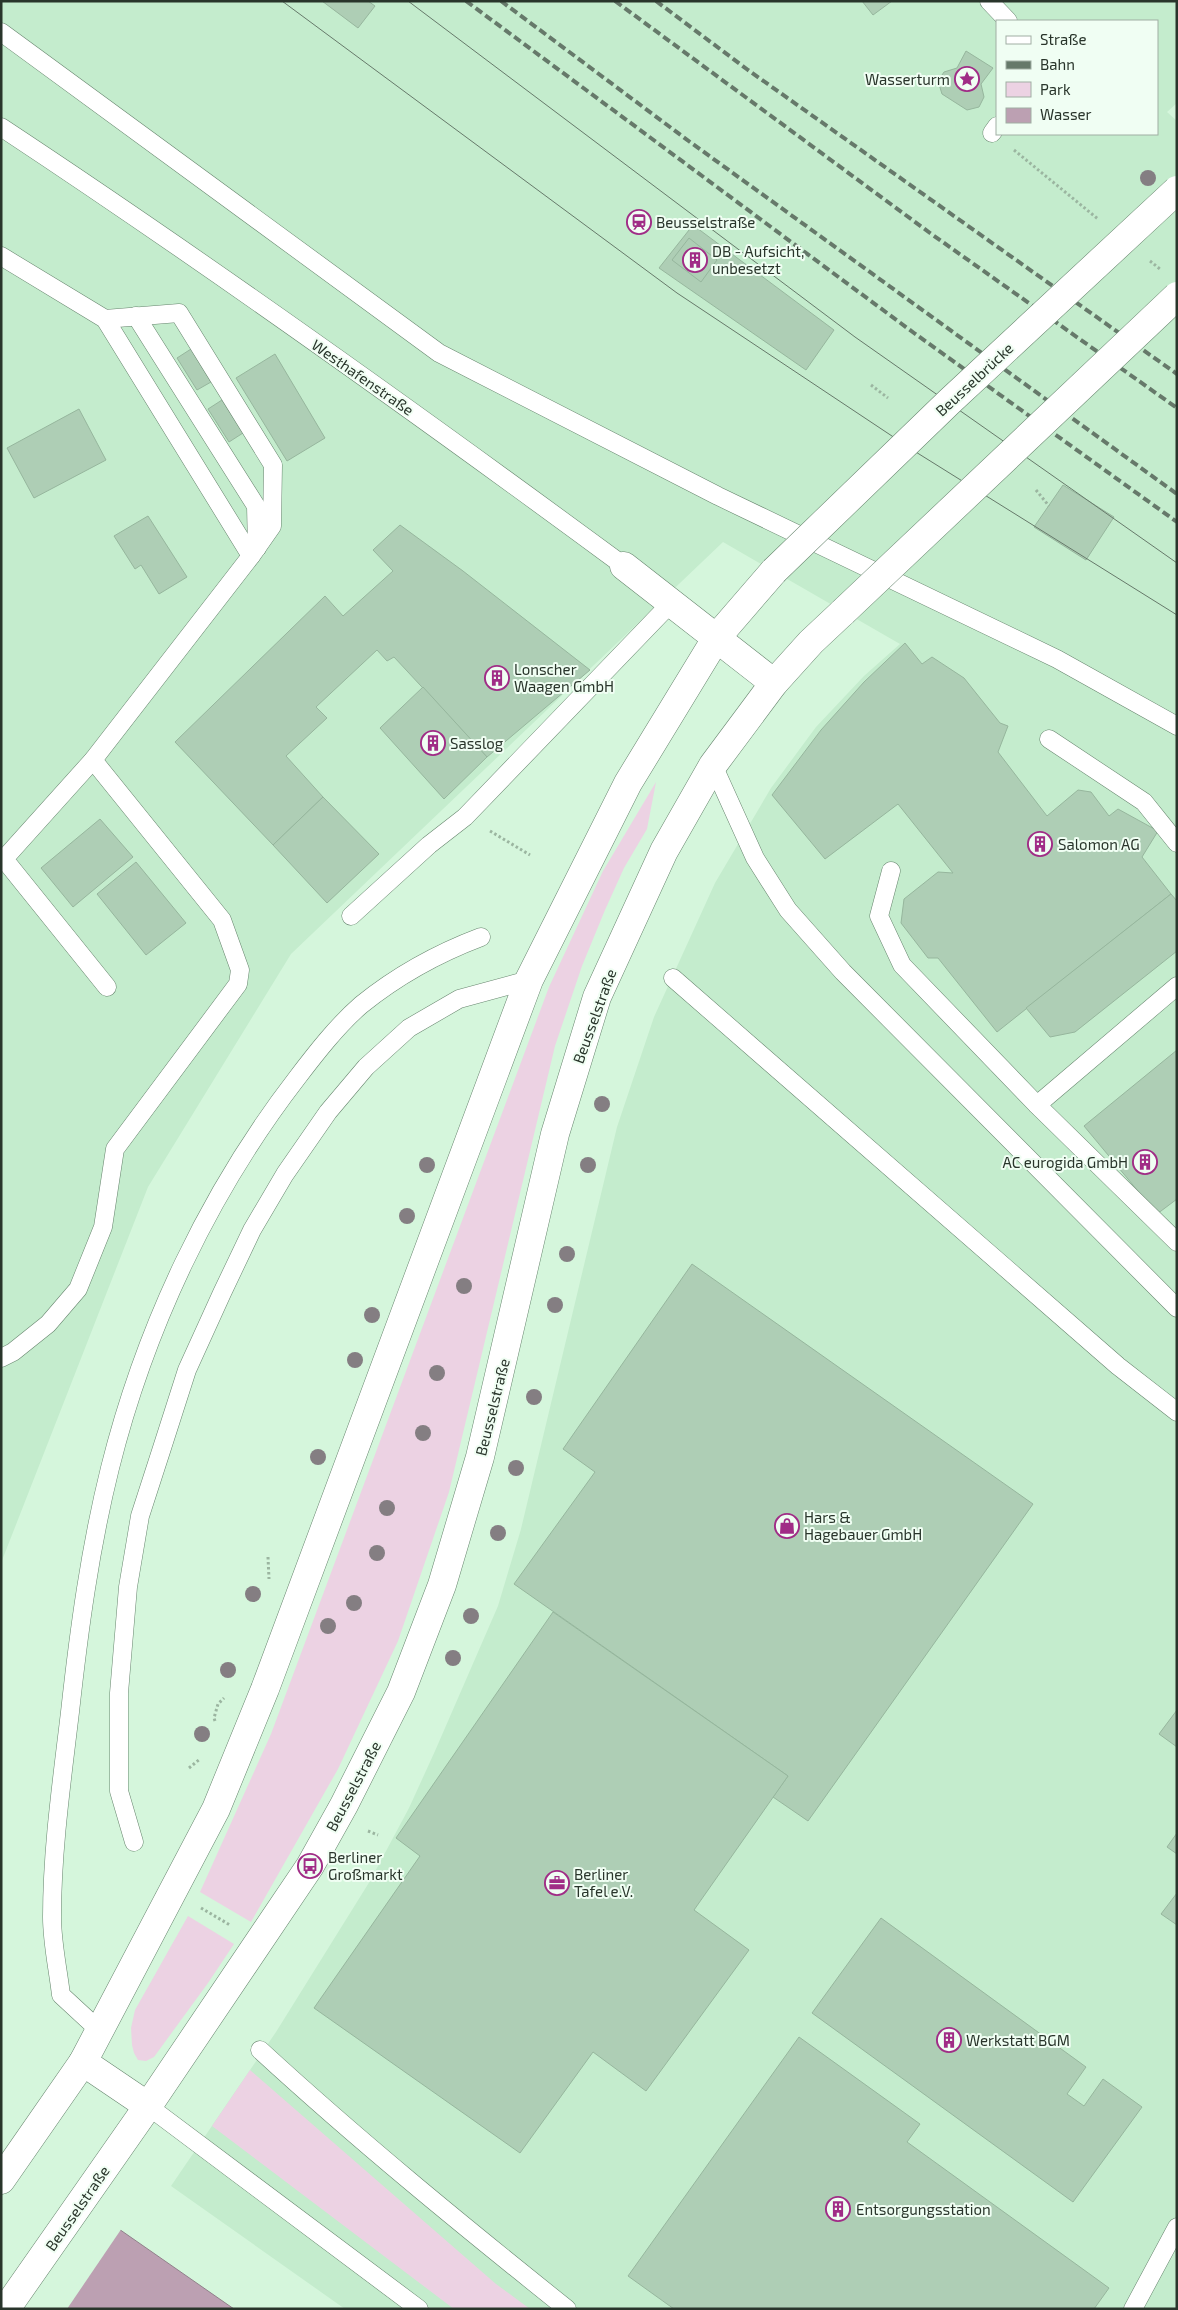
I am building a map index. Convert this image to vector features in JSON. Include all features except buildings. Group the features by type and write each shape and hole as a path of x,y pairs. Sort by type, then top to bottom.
{"main road":[{"name":"Beusselbrücke","path":"717,637 774,571 950,402 1177,190"},
{"name":"Beusselstraße","path":"6,2309 148,2106 310,1866 344,1805 401,1692 442,1585 480,1457 555,1134 597,997 664,850 713,765 774,683 811,642 1177,296"},
{"name":"Westhafenstraße","path":"624,566 717,637"},
{"path":"1,2180 83,2062 216,1809 265,1689 529,980 628,783 717,637 774,683"},
{"path":"83,2062 148,2106"}],"lane":[{"path":"989,1 1007,20"},
{"path":"1,32 439,353 718,496 1057,659 1177,726"},
{"name":"Westhafenstraße","path":"1,127 183,250 457,443 624,566"},
{"path":"1,256 105,319 254,552"},
{"path":"105,319 179,314 273,465 272,526 254,552 93,760 4,859 108,987"},
{"path":"136,316 256,506 254,552"},
{"path":"351,916 429,845 465,817 672,602"},
{"path":"1049,739 1144,802 1177,843"},
{"path":"1,1358 14,1352 48,1324 78,1289 103,1227 115,1149 238,984 240,970 222,920 93,760"},
{"path":"713,765 756,858 788,910 843,972 1177,1308"},
{"path":"891,870 879,916 902,965 1037,1105 1177,1242"},
{"path":"100,2031 61,1995 52,1918 56,1839 83,1597 110,1468 138,1375 166,1302 200,1231 252,1142 278,1102 318,1051 358,1008 402,974 444,951 481,937"},
{"path":"673,978 1118,1366 1177,1412"},
{"path":"134,1842 119,1791 119,1693 128,1587 140,1516 159,1456 187,1370 222,1293 252,1230 286,1174 328,1112 366,1067 409,1028 459,999 529,980"},
{"path":"1037,1105 1177,986"},
{"path":"260,2050 443,2211 567,2309"},
{"path":"148,2106 419,2309"},
{"path":"1132,2309 1177,2227"}],"path":[{"path":"1001,135 1100,220"},
{"path":"1146,257 1161,270"},
{"path":"871,385 888,398"},
{"path":"1036,490 1049,506"},
{"path":"512,843 530,855"},
{"path":"368,1831 378,1835"},
{"path":"195,1905 233,1927"}],"shaded area":[{"path":"1,1 1177,1 1177,103 1167,112 1177,121 1177,2309 345,2309 171,2186 276,2032 370,1881 409,1808 498,1606 521,1529 617,1127 654,1017 715,883 771,788 816,727 864,676 900,644 723,542 291,954 148,1187 1,1563"}],"green space":[{"path":"656,782 647,829 624,868 605,910 582,966 555,1046 449,1492 398,1641 338,1769 251,1922 200,1892 271,1734 549,987 603,871"},
{"path":"188,1916 234,1944 154,2057 146,2061 138,2060 132,2045 131,2028 135,2010"},
{"path":"250,2070 496,2284 530,2309 454,2309 212,2126"}],"water":[{"path":"1,2147 234,2309 1,2309"}],"pier":[{"path":"1,2145 122,2228 67,2309 1,2309"}],"tram line":[{"path":"282,1 677,293 919,454 1177,615"},
{"path":"408,1 855,337 1177,563"}],"railway":[{"path":"466,1 914,333 1177,522"},
{"path":"501,1 690,142 1177,494"},
{"path":"615,1 930,233 1177,408"},
{"path":"656,1 748,70 1177,374"}],"place":[{"name":"Wasserturm","path":"967,79"},
{"name":"Beusselstraße","path":"639,222"},
{"name":"DB - Aufsicht, unbesetzt","path":"695,260"},
{"name":"Lonscher Waagen GmbH","path":"497,678"},
{"name":"Sasslog","path":"433,743"},
{"name":"Salomon AG","path":"1040,844"},
{"name":"AC eurogida GmbH","path":"1145,1162"},
{"name":"Hars & Hagebauer GmbH","path":"787,1526"},
{"name":"Berliner Großmarkt","path":"310,1866"},
{"name":"Berliner Tafel e.V.","path":"557,1883"},
{"name":"Werkstatt BGM","path":"949,2040"},
{"name":"Entsorgungsstation","path":"838,2209"}]}
